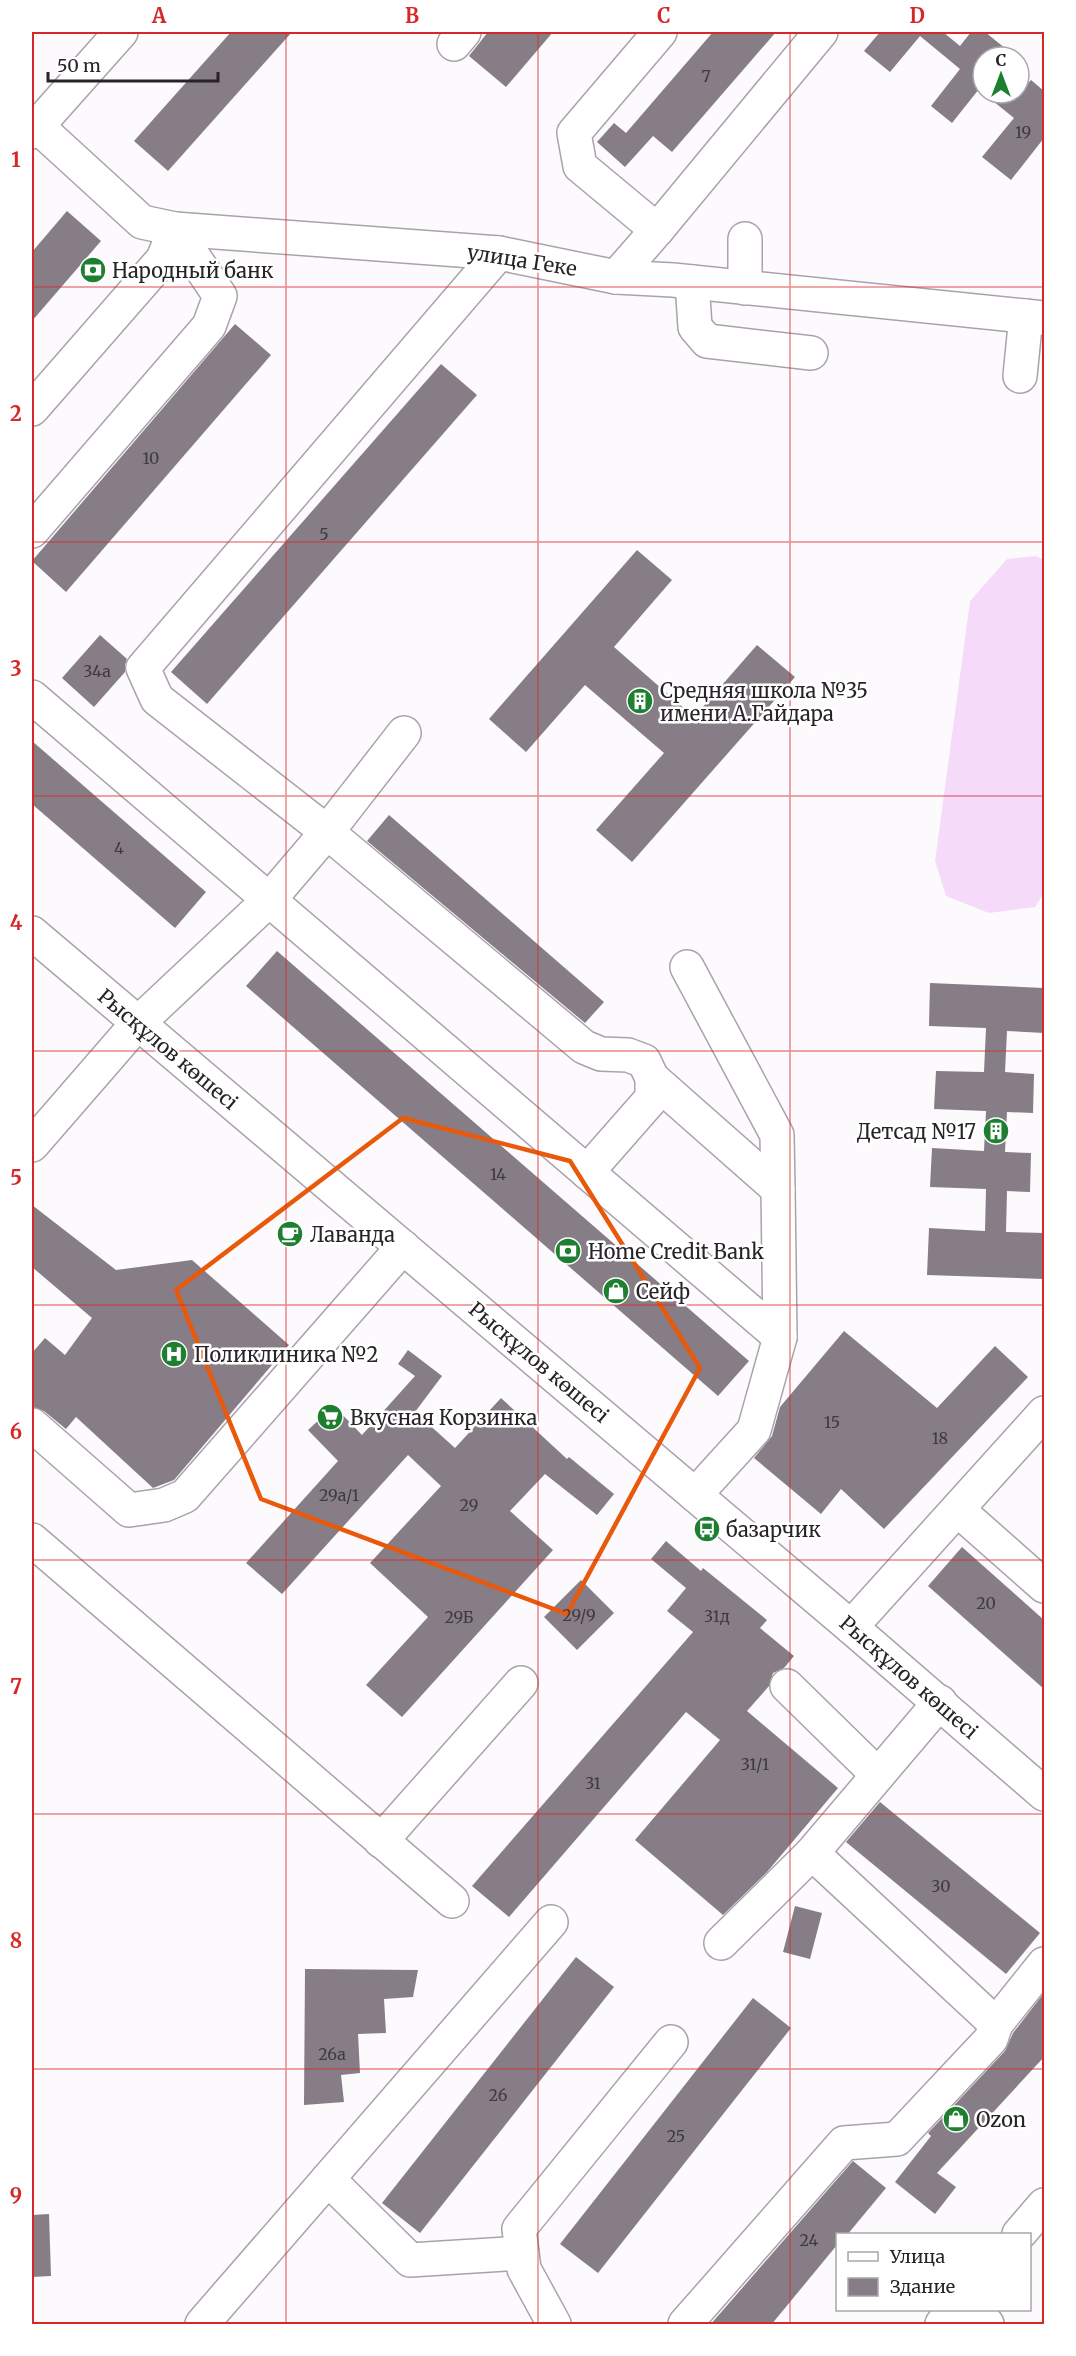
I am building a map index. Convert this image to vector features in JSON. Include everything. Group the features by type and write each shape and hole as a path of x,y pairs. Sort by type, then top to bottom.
{"street":[{"path":"34,129 121,32"},
{"path":"657,230 580,166 574,133 660,32"},
{"path":"616,277 821,32"},
{"name":"улица Геке","path":"34,129 142,222 175,230 499,253 616,277 692,282 1035,317"},
{"path":"32,409 163,259 175,230"},
{"path":"32,531 209,326 220,296 175,230"},
{"path":"745,288 746,238"},
{"path":"499,253 143,668 157,699 327,832 584,1047 601,1054 628,1055 644,1061 652,1078 778,1189"},
{"path":"692,282 695,327 707,341 811,353"},
{"path":"1020,376 1035,317"},
{"path":"32,697 780,1337"},
{"path":"32,1145 137,1024 270,900 327,832 404,733"},
{"name":"Рысқұлов көшесі","path":"32,933 940,1702 1044,1794"},
{"path":"687,968 777,1135 778,1189 780,1337 754,1430 695,1495"},
{"path":"587,1172 652,1098 652,1078"},
{"path":"32,1425 129,1510 164,1505 185,1496 403,1247"},
{"path":"851,1627 1044,1413"},
{"path":"958,1510 1044,1586"},
{"path":"32,1540 452,1901"},
{"path":"381,1841 520,1683"},
{"path":"787,1686 878,1775"},
{"path":"721,1943 812,1853 940,1702"},
{"path":"812,1853 996,2024"},
{"path":"202,2325 551,1922"},
{"path":"685,2325 844,2143 897,2139 991,2039 996,2024 1044,1964"},
{"path":"554,2325 524,2269 519,2229 671,2042"},
{"path":"328,2179 410,2260 522,2253"},
{"path":"1021,2233 1044,2205"},
{"path":"942,2325 954,2311"},
{"path":"973,2311 987,2325"}],"highlighted area":[{"path":"403,1118 570,1161 700,1368 567,1614 261,1499 176,1290"}],"shaded area":[{"path":"1036,556 1044,560 1044,893 1035,907 989,913 946,896 935,861 970,601 1007,559"}],"building":[{"path":"231,32 292,32 168,171 134,141"},
{"path":"488,32 553,32 506,87 469,56"},
{"path":"713,32 776,32 672,152 653,136 625,167 597,142 614,123 626,133"},
{"path":"880,32 943,32 960,46 971,32 985,32 1001,45 971,45 971,99 952,123 931,106 960,69 920,36 890,72 864,51"},
{"path":"1031,80 1044,91 1044,138 1011,180 982,157 1014,118 998,105 1031,105"},
{"path":"67,211 101,241 32,321 32,252"},
{"path":"235,324 271,355 66,592 32,561"},
{"path":"441,364 477,395 207,704 171,672"},
{"name":"Средняя школа №35 имени А.Гайдара","path":"637,550 672,580 614,647 694,717 757,645 795,677 632,862 596,830 664,753 585,685 526,752 489,719"},
{"path":"100,635 127,659 125,672 94,707 62,678"},
{"path":"32,741 206,892 175,928 32,804"},
{"path":"389,815 604,1002 585,1023 367,841"},
{"path":"277,951 749,1361 718,1396 246,986"},
{"name":"Детсад №17","path":"930,983 1044,988 1044,1033 1007,1031 1005,1072 1034,1074 1033,1113 1007,1112 1005,1152 1031,1153 1030,1192 1007,1191 1006,1232 1044,1233 1044,1279 927,1275 929,1228 985,1231 986,1189 930,1187 932,1148 984,1151 986,1111 934,1109 936,1071 984,1072 986,1028 929,1026"},
{"name":"Поликлиника №2","path":"32,1205 116,1270 192,1260 289,1345 174,1480 153,1488 76,1417 66,1429 44,1411 32,1407 32,1353 45,1338 65,1355 92,1318 32,1267"},
{"path":"844,1331 937,1408 995,1346 1028,1377 884,1529 841,1489 821,1514 754,1458 772,1436 780,1407"},
{"path":"408,1350 442,1376 415,1412 455,1448 501,1398 567,1459 569,1457 614,1494 597,1515 545,1474 510,1511 553,1550 402,1717 366,1685 428,1617 370,1563 441,1486 408,1455 282,1594 246,1563 338,1461 308,1430 334,1406 362,1435 415,1376 398,1364"},
{"path":"666,1541 701,1571 703,1568 767,1620 760,1628 794,1656 784,1668 773,1673 769,1686 747,1711 838,1788 767,1872 723,1915 635,1840 720,1740 686,1712 509,1917 472,1886 693,1632 667,1611 686,1588 651,1559"},
{"path":"962,1547 1044,1620 1044,1689 928,1586"},
{"path":"581,1580 614,1613 577,1650 544,1617"},
{"path":"880,1802 1040,1933 1006,1974 846,1842"},
{"path":"795,1906 822,1913 810,1959 783,1952"},
{"path":"576,1957 614,1987 420,2233 382,2203"},
{"path":"305,1969 418,1970 413,1997 384,1999 386,2033 358,2034 360,2073 341,2075 344,2102 304,2105"},
{"path":"1044,1993 1044,2057 937,2173 956,2187 935,2214 895,2182 931,2136 928,2133 1005,2051 1013,2033"},
{"path":"753,1998 791,2028 598,2273 560,2244"},
{"path":"853,2161 886,2188 849,2233 836,2233 836,2246 771,2325 710,2325"},
{"path":"49,2214 51,2276 32,2277 32,2215"}],"place":[{"name":"Народный банк","path":"93,270"},
{"name":"Средняя школа №35 имени А.Гайдара","path":"640,701"},
{"name":"Детсад №17","path":"996,1131"},
{"name":"Лаванда","path":"290,1234"},
{"name":"Home Credit Bank","path":"568,1251"},
{"name":"Сейф","path":"616,1291"},
{"name":"Поликлиника №2","path":"174,1354"},
{"name":"Вкусная Корзинка","path":"330,1417"},
{"name":"базарчик","path":"707,1529"},
{"name":"Ozon","path":"956,2119"}]}
